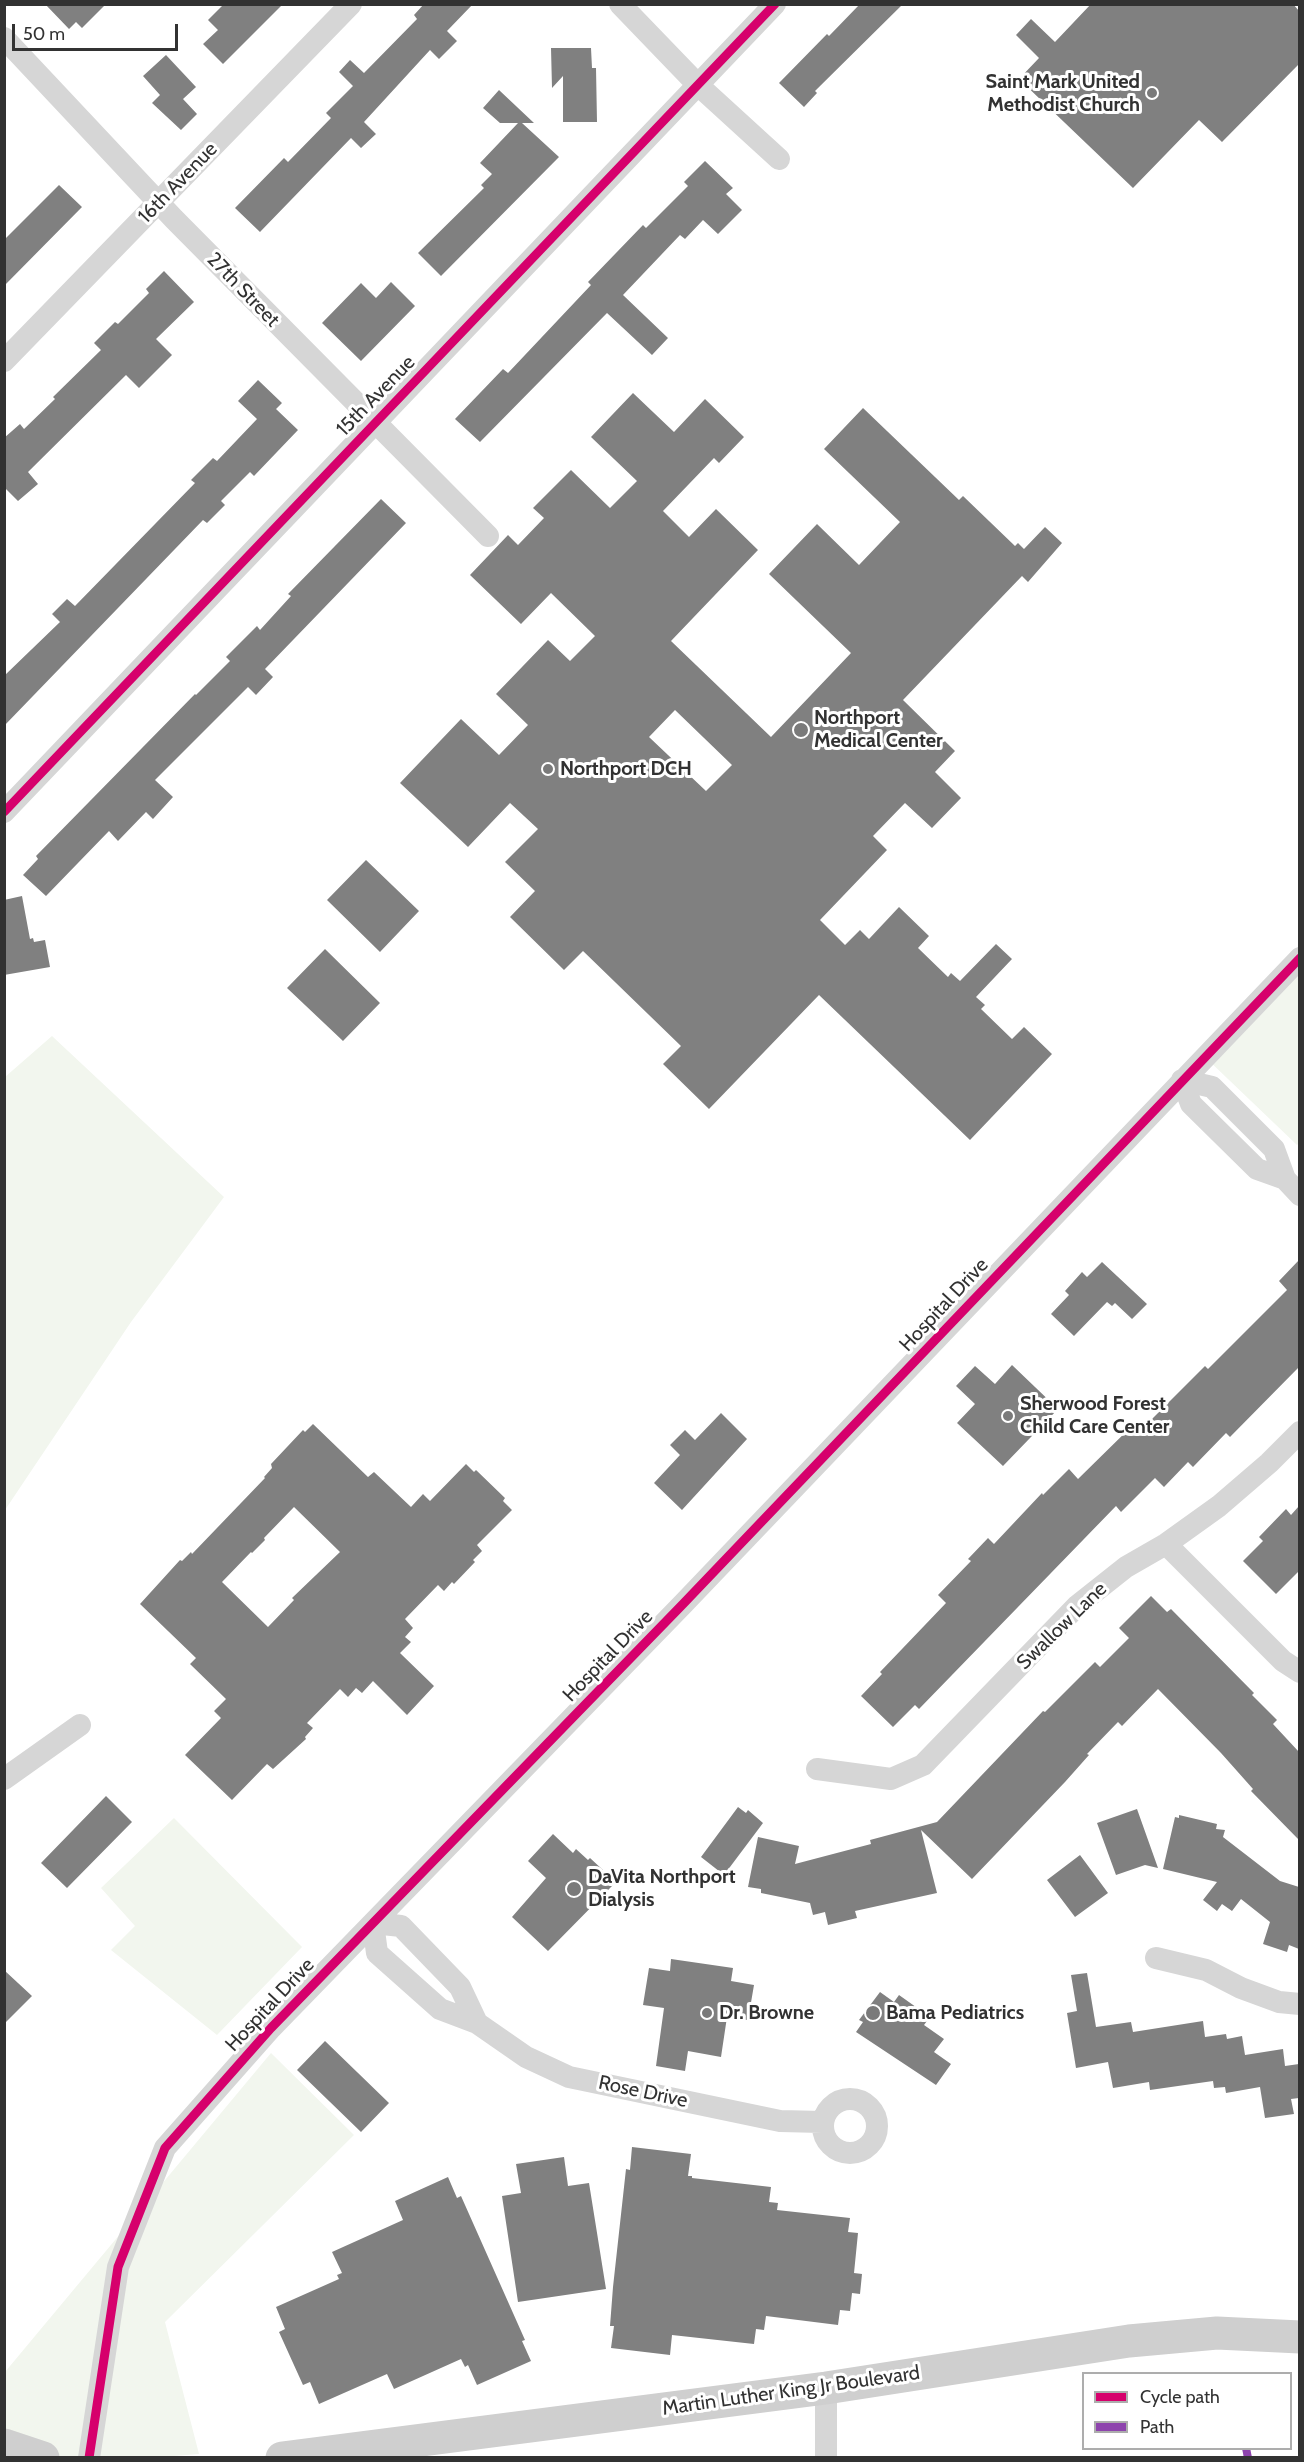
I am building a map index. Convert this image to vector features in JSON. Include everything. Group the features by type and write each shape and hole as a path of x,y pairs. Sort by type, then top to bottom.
{"main road":[{"name":"Martin Luther King Jr Boulevard","path":"282,2457 826,2388 1129,2341 1217,2334 1299,2337"},
{"path":"4,2445 43,2457"}],"street":[{"name":"16th Avenue","path":"4,361 351,4"},
{"path":"620,4 698,85 779,159"},
{"name":"15th Avenue","path":"4,812 774,4"},
{"name":"27th Street","path":"4,38 158,203 374,424 488,536"},
{"name":"Hospital Drive","path":"89,2457 118,2266 165,2148 271,2028 962,1314 1299,958"},
{"path":"1182,1080 1191,1104 1257,1169 1292,1187"},
{"name":"Swallow Lane","path":"817,1769 891,1779 923,1765 1078,1605 1126,1567 1166,1544 1220,1506 1299,1432"},
{"path":"1166,1544 1283,1661 1299,1672"},
{"path":"4,1779 80,1725"},
{"name":"Rose Drive","path":"477,2023 460,1987 401,1926 374,1923 377,1953 440,2009 477,2023 526,2057 569,2077 780,2121 823,2122"},
{"path":"1156,1958 1206,1970 1241,1988 1279,2002 1299,2004"},
{"path":"826,2388 826,2457"}],"shaded area":[{"path":"1299,958 1299,1143 1297,1145 1205,1057"},
{"path":"52,1036 224,1197 131,1322 5,1510 5,1077"},
{"path":"174,1818 302,1947 217,2035 111,1950 135,1926 101,1888"},
{"path":"271,2053 354,2135 165,2322 199,2454 149,2458 14,2458 5,2455 5,2372"}],"building":[{"path":"45,4 106,4 82,28 76,22 69,29"},
{"path":"224,4 283,4 223,64 203,44 218,30 208,20"},
{"path":"424,4 473,4 447,31 457,41 439,59 430,50 364,122 376,134 361,148 351,138 260,232 235,208 284,158 288,162 331,118 326,113 353,86 339,72 350,60 364,73 417,19 414,15"},
{"path":"860,4 903,4 815,91 817,93 804,107 779,83"},
{"name":"Saint Mark United Methodist Church","path":"1091,4 1293,4 1299,11 1299,64 1222,142 1199,120 1133,188 1019,79 1039,58 1016,35 1031,19 1055,42"},
{"path":"551,48 591,48 592,68 596,68 597,122 563,122 563,76 552,88"},
{"path":"166,55 196,87 183,99 197,114 181,130 152,103 160,95 143,76"},
{"path":"499,90 534,123 522,123 559,157 441,276 418,253 484,188 481,185 492,174 480,163 518,123 500,123 483,108"},
{"path":"705,161 733,188 726,194 742,210 718,234 703,220 685,239 680,235 623,295 668,338 652,355 607,313 480,442 455,419 503,369 508,373 591,285 588,282 643,225 646,228 688,186 684,182"},
{"path":"59,185 82,207 4,286 4,240"},
{"path":"164,271 194,302 156,339 172,355 139,388 126,375 28,472 38,484 18,501 4,487 4,438 20,424 24,429 55,399 53,397 101,350 94,343 115,322 118,324 149,293 146,289"},
{"path":"391,282 415,306 361,361 322,323 361,283 376,298"},
{"path":"258,380 282,403 276,409 298,430 254,476 250,472 221,501 225,505 207,523 203,520 4,726 4,676 60,622 52,614 67,599 75,606 195,483 191,480 213,458 217,461 257,419 238,401"},
{"name":"Northport DCH","path":"633,393 674,432 705,399 744,437 719,463 714,458 663,511 689,537 716,509 758,550 671,641 771,737 851,653 769,574 817,524 859,565 900,522 824,449 863,408 959,500 963,496 1015,546 1018,543 1024,549 1045,527 1062,543 1028,582 1022,576 903,700 955,751 935,772 961,798 932,828 905,803 873,836 887,850 820,920 845,945 860,930 869,939 899,907 929,936 918,948 948,977 951,973 960,981 996,944 1012,959 976,997 985,1005 981,1009 1012,1039 1024,1027 1052,1054 970,1140 819,995 709,1109 663,1064 681,1046 583,951 564,970 510,917 535,891 505,862 538,829 510,803 468,847 400,783 461,719 499,755 528,725 496,694 548,640 570,661 595,636 551,593 521,624 470,575 508,535 518,545 544,518 533,508 571,470 610,508 637,481 591,437","holes":["675,710 732,765 706,791 649,737"]},
{"path":"381,499 406,523 265,669 273,677 256,695 248,687 155,780 173,797 153,819 146,812 118,841 109,831 46,896 23,875 38,859 36,856 230,661 226,657 257,626 260,630 291,596 288,594"},
{"path":"366,860 419,911 380,952 327,900"},
{"path":"22,896 30,939 33,938 34,942 45,940 50,967 4,975 4,900"},
{"path":"325,949 380,1003 343,1041 287,988"},
{"path":"1299,1260 1299,1367 1230,1437 1226,1433 1193,1467 1188,1462 1164,1487 1155,1478 1121,1512 1116,1506 919,1709 915,1705 893,1727 861,1696 882,1674 880,1672 946,1603 938,1595 971,1561 968,1559 988,1538 994,1544 1042,1493 1043,1495 1069,1469 1078,1479 1136,1422 1143,1428 1205,1366 1208,1369 1287,1290 1279,1281"},
{"path":"1102,1262 1147,1304 1132,1319 1115,1303 1112,1306 1107,1302 1074,1336 1051,1314 1069,1295 1065,1291 1082,1272 1087,1277"},
{"name":"Sherwood Forest Child Care Center","path":"1012,1365 1058,1409 1003,1466 957,1423 975,1404 956,1386 975,1366 995,1384"},
{"path":"721,1413 747,1439 682,1510 654,1483 680,1455 670,1445 685,1430 695,1440"},
{"path":"313,1424 368,1477 374,1472 411,1507 423,1494 430,1501 466,1464 474,1472 476,1470 505,1498 503,1501 512,1510 477,1545 482,1551 454,1584 452,1582 444,1591 438,1585 405,1619 413,1628 405,1637 411,1642 400,1653 434,1686 407,1715 373,1681 362,1693 356,1688 348,1697 340,1689 307,1723 313,1728 305,1737 306,1739 273,1769 267,1764 232,1800 185,1755 221,1718 214,1711 226,1699 190,1664 196,1658 140,1604 180,1560 182,1561 191,1552 192,1554 265,1478 272,1468 271,1464 303,1430 305,1432","holes":["294,1507 340,1552 292,1598 294,1600 268,1627 222,1582 265,1540 264,1538"]},
{"path":"1299,1506 1299,1571 1276,1594 1243,1561 1263,1541 1259,1537 1286,1509 1291,1515"},
{"path":"1151,1596 1167,1612 1171,1609 1254,1693 1252,1695 1277,1720 1273,1724 1299,1752 1299,1840 1251,1791 1253,1789 1221,1753 1158,1689 1122,1726 1118,1722 1087,1754 1089,1755 1065,1782 972,1879 921,1830 937,1893 855,1911 857,1918 828,1925 825,1912 813,1915 810,1903 761,1893 761,1889 748,1887 758,1837 799,1846 795,1864 871,1844 870,1840 937,1822 1043,1711 1045,1712 1095,1662 1100,1667 1129,1638 1119,1628"},
{"path":"106,1796 132,1822 67,1888 41,1863"},
{"path":"738,1807 746,1813 748,1810 763,1823 724,1875 701,1857"},
{"path":"1137,1809 1158,1868 1145,1865 1116,1875 1097,1823"},
{"path":"1179,1815 1217,1824 1216,1829 1225,1830 1223,1837 1280,1881 1299,1887 1299,1949 1289,1945 1287,1952 1263,1944 1270,1922 1241,1899 1232,1911 1222,1904 1217,1911 1203,1900 1217,1882 1163,1869 1175,1817 1179,1818"},
{"name":"DaVita Northport Dialysis","path":"553,1834 573,1853 576,1849 588,1860 590,1858 603,1870 601,1873 613,1885 548,1951 512,1917 546,1878 528,1861"},
{"path":"1080,1855 1108,1893 1075,1917 1047,1880"},
{"name":"Dr. Browne","path":"671,1959 733,1968 731,1981 754,1985 748,2020 727,2017 721,2057 688,2051 685,2071 656,2066 664,2008 643,2005 649,1968 670,1971"},
{"path":"4,1970 32,1996 4,2024"},
{"path":"1087,1973 1096,2027 1131,2022 1133,2032 1203,2021 1205,2037 1226,2034 1227,2039 1242,2036 1245,2055 1283,2049 1285,2066 1299,2064 1299,2098 1291,2099 1294,2114 1265,2118 1260,2087 1226,2093 1225,2087 1214,2088 1213,2081 1150,2090 1149,2082 1113,2088 1108,2062 1076,2068 1067,2013 1077,2011 1071,1975"},
{"path":"880,1992 894,2002 899,1995 930,2017 924,2025 944,2039 934,2052 951,2064 936,2085 856,2032 863,2022 859,2020"},
{"path":"325,2041 389,2103 361,2132 297,2070"},
{"path":"632,2147 691,2154 688,2176 692,2178 771,2187 769,2202 778,2203 777,2210 850,2218 848,2232 858,2233 854,2273 862,2274 860,2294 852,2293 850,2311 840,2310 838,2325 766,2316 764,2330 756,2329 754,2344 672,2335 670,2355 611,2348 614,2326 610,2326 613,2287 626,2169 630,2170"},
{"path":"564,2157 568,2186 589,2183 606,2289 518,2302 502,2196 521,2193 516,2164"},
{"path":"448,2177 457,2198 461,2196 525,2340 522,2341 531,2361 477,2385 468,2365 465,2367 461,2359 394,2389 387,2374 319,2404 310,2382 303,2385 279,2332 285,2329 276,2307 339,2279 337,2275 342,2273 332,2252 403,2220 395,2201"}],"marked path":[{"path":"1246,2450 1248,2458"}],"cycle path":[{"path":"4,812 775,4"},
{"path":"89,2458 118,2267 165,2148 271,2028 683,1604 1300,958"}],"place":[{"name":"Saint Mark United Methodist Church","path":"1152,93"},
{"name":"Northport Medical Center","path":"801,730"},
{"name":"Northport DCH","path":"548,769"},
{"name":"Sherwood Forest Child Care Center","path":"1008,1416"},
{"name":"DaVita Northport Dialysis","path":"574,1889"},
{"name":"Dr. Browne","path":"707,2013"},
{"name":"Bama Pediatrics","path":"873,2013"}]}
